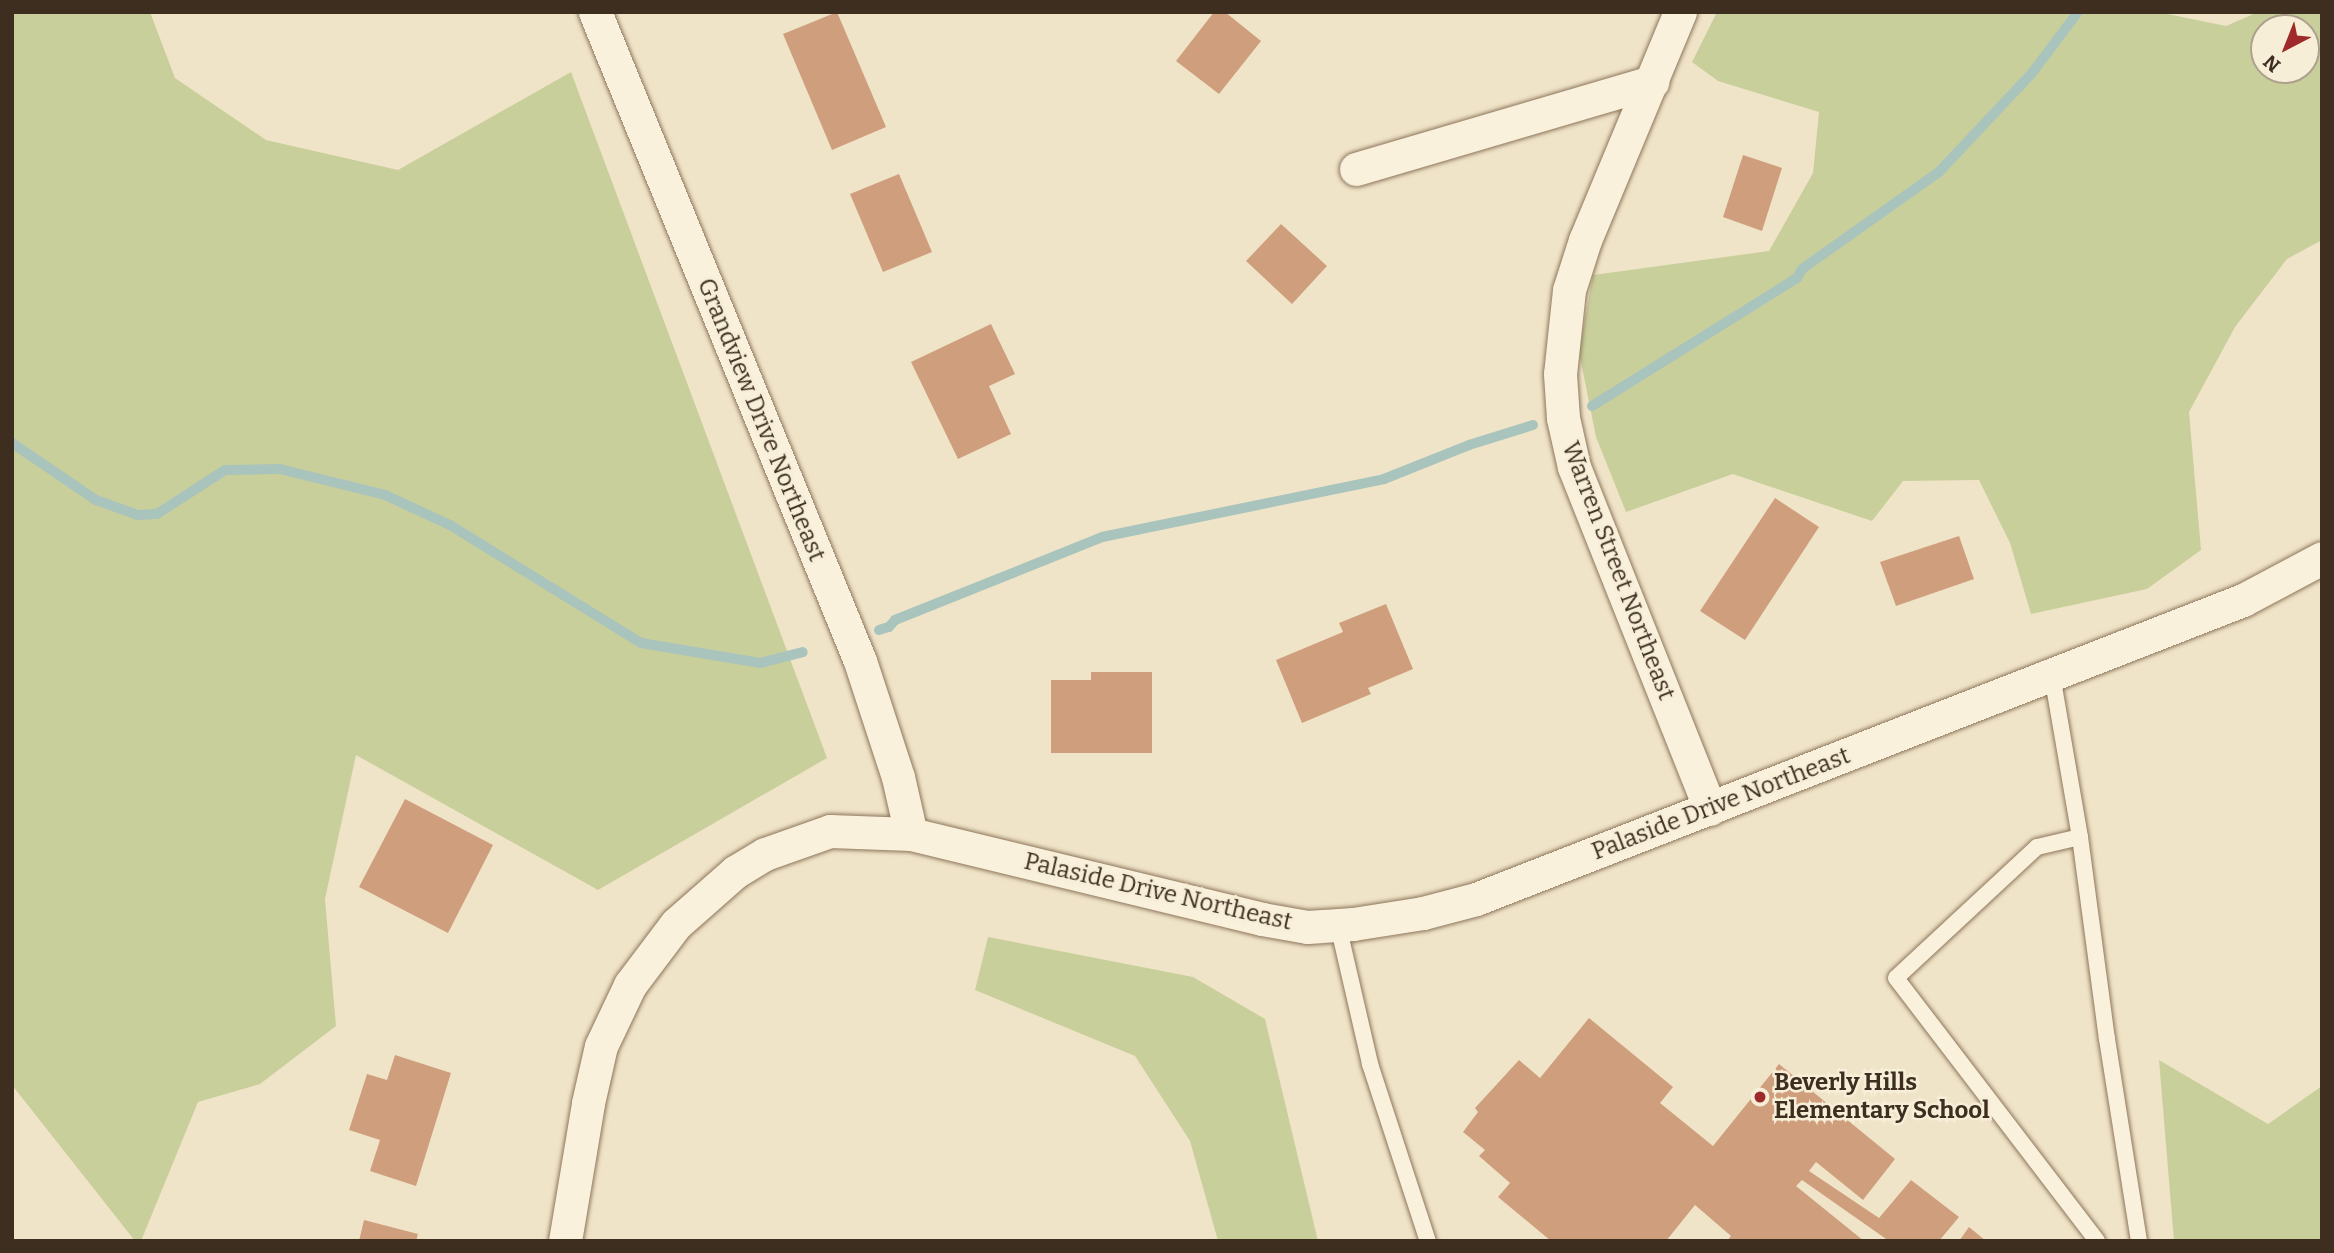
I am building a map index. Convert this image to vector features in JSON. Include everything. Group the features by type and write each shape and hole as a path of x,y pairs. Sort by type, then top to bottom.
{"street":[{"name":"Grandview Drive Northeast","path":"595,12 860,661 898,777 911,834"},
{"name":"Warren Street Northeast","path":"1680,12 1585,240 1569,290 1560,374 1563,418 1574,467 1710,809"},
{"path":"1356,169 1652,82"},
{"name":"Palaside Drive Northeast","path":"565,1241 588,1103 601,1046 630,985 676,924 735,872 765,854 830,831 911,834 1262,919 1307,927 1423,913 1476,899 2243,600 2322,558"}],"lane":[{"path":"2052,675 2080,837 2107,1039 2139,1241"},
{"path":"2080,837 2038,846 1896,978 2097,1241"},
{"path":"1338,925 1370,1064 1429,1241"}],"green space":[{"path":"12,12 150,12 175,78 266,140 398,170 571,72 827,758 598,890 356,755 325,899 336,1026 260,1084 198,1102 141,1241 135,1241 12,1085"},
{"path":"1717,12 2158,12 2226,26 2250,16 2250,84 2320,84 2320,14 2253,14 2322,12 2322,240 2287,259 2235,327 2189,412 2201,550 2147,589 2031,614 2010,543 1979,480 1903,481 1872,521 1733,474 1626,512 1596,437 1579,352 1593,275 1769,251 1813,173 1819,112 1718,81 1692,62"},
{"path":"988,937 1193,977 1265,1019 1318,1241 1218,1241 1190,1141 1135,1056 975,990"},
{"path":"2159,1060 2268,1124 2322,1086 2322,1241 2174,1241"}],"building":[{"path":"837,12 886,127 832,150 783,34"},
{"path":"1214,12 1225,12 1261,41 1219,94 1176,61"},
{"path":"1743,155 1782,168 1762,231 1723,217"},
{"path":"899,174 932,252 883,272 850,194"},
{"path":"1281,224 1327,266 1292,304 1246,261"},
{"path":"991,324 1015,374 989,386 1011,434 958,459 911,362"},
{"path":"1775,498 1819,527 1745,640 1700,611"},
{"path":"1959,536 1974,579 1896,606 1880,562"},
{"path":"1386,604 1413,669 1368,688 1371,694 1302,723 1276,660 1343,632 1339,623"},
{"path":"1091,672 1152,672 1152,753 1051,753 1051,680 1091,680"},
{"path":"405,799 493,845 448,933 359,887"},
{"path":"1589,1018 1673,1087 1660,1103 1713,1146 1779,1064 1895,1159 1863,1200 1816,1162 1809,1171 1879,1218 1911,1180 1959,1217 1939,1241 1889,1241 1802,1180 1796,1186 1864,1241 1727,1241 1731,1236 1695,1205 1666,1241 1551,1241 1498,1197 1510,1183 1479,1156 1485,1150 1463,1132 1478,1112 1475,1108 1519,1060 1540,1078"},
{"path":"395,1055 451,1073 416,1186 370,1171 380,1140 349,1130 367,1074 387,1080"},
{"path":"364,1220 418,1234 416,1241 359,1241"},
{"path":"1969,1227 1986,1241 1959,1241"}],"waterway":[{"path":"1592,406 1797,278 1802,269 1939,172 2032,73 2078,12"},
{"path":"879,630 889,627 895,620 1102,537 1384,479 1469,445 1533,425"},
{"path":"12,443 96,500 138,515 157,514 225,470 280,469 385,495 450,525 641,643 760,663 803,652"}],"place":[{"name":"Beverly Hills Elementary School","path":"1760,1097"}]}
